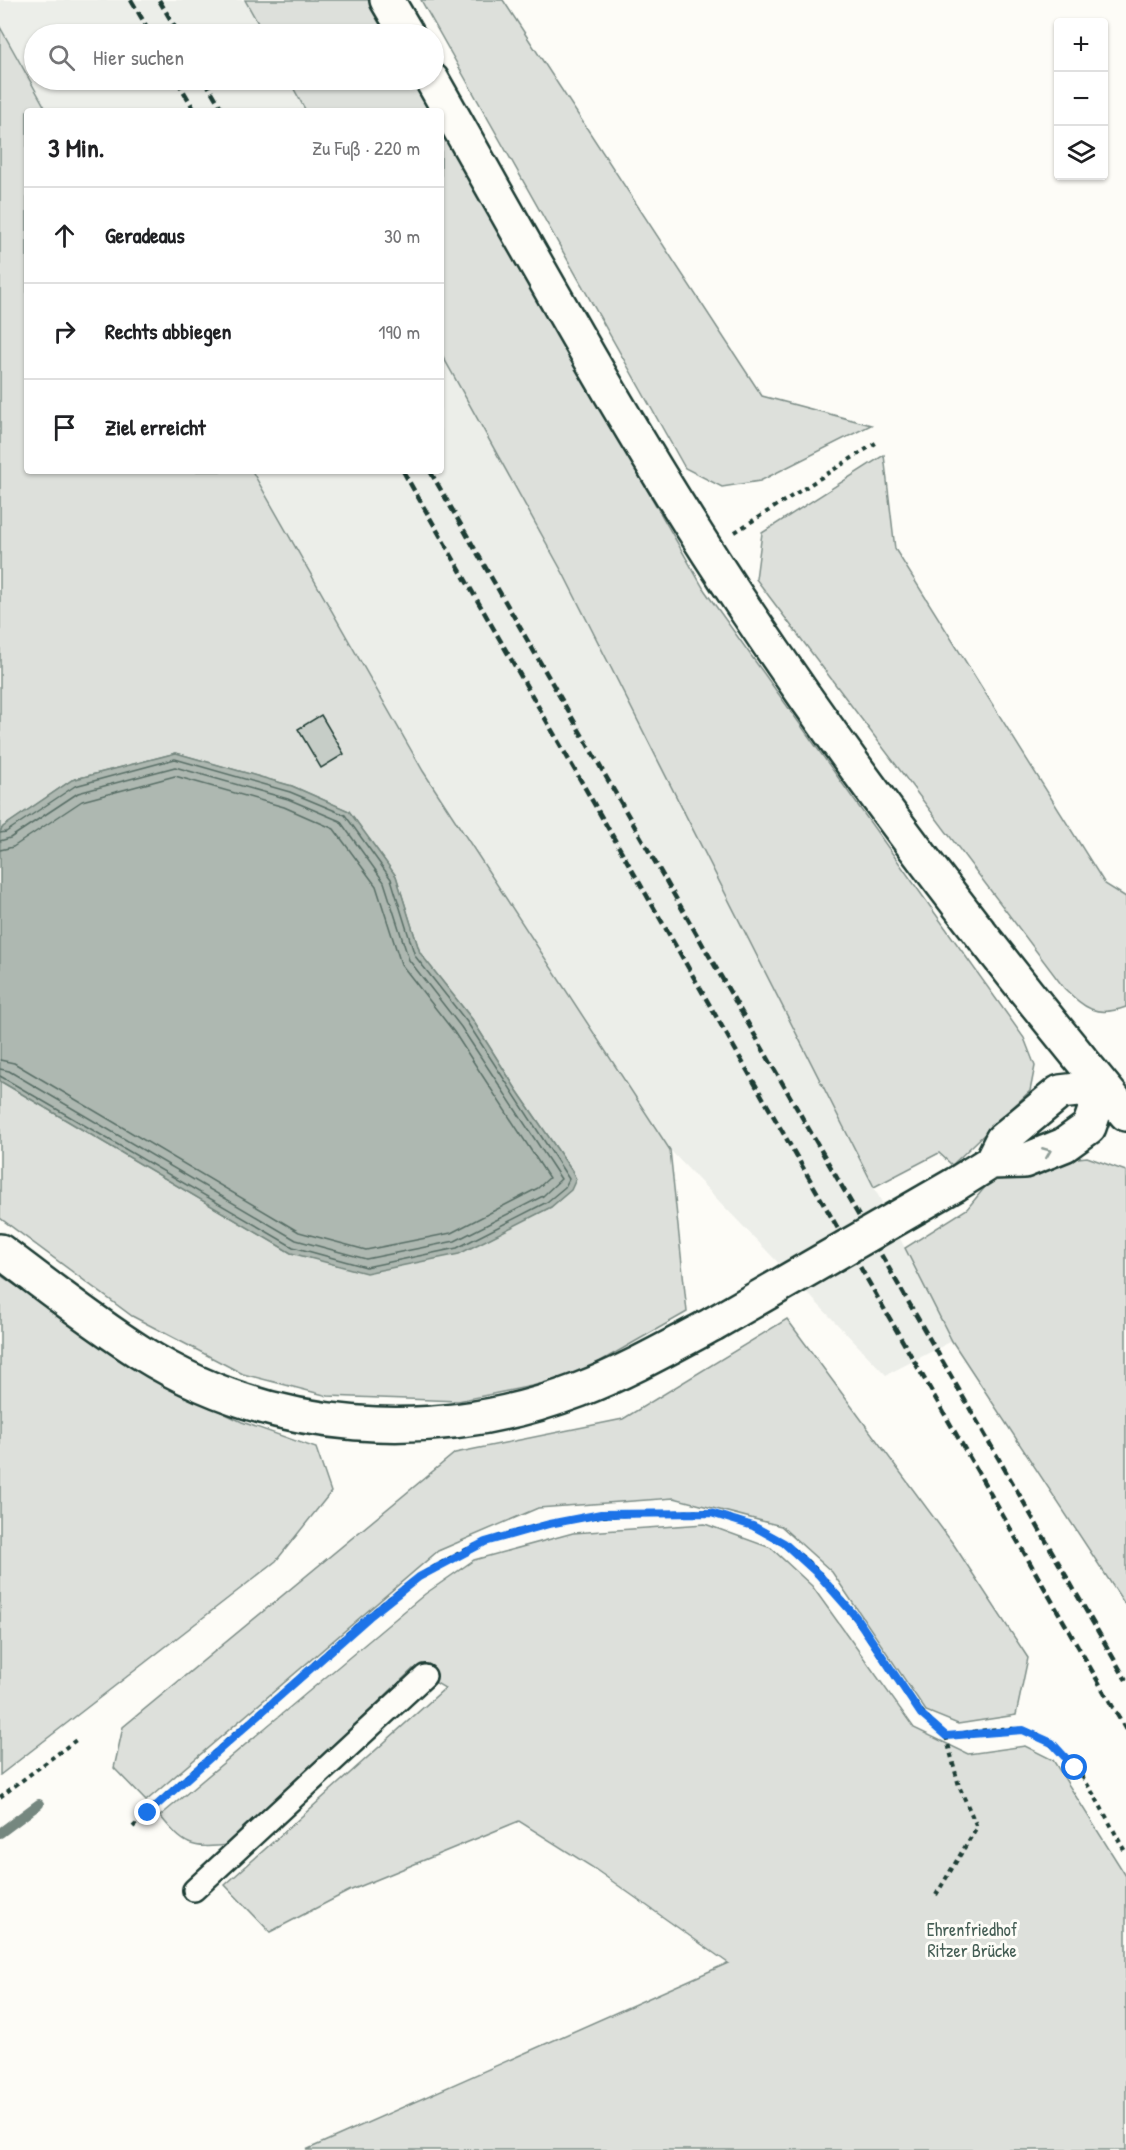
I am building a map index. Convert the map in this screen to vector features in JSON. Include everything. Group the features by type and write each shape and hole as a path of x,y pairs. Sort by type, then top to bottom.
{"street":[{"path":"387,0 400,24"},
{"path":"438,90 582,342 746,611 962,911 1126,1114"},
{"path":"991,1162 1002,1140 1060,1092 1103,1087"},
{"path":"0,1251 141,1352 208,1386 274,1411 367,1425 450,1423 516,1409 579,1390 648,1359 991,1162 1024,1161 1064,1145 1089,1127 1103,1087"}],"lane":[{"path":"194,1890 425,1676"}],"path":[{"path":"707,550 879,441"},
{"path":"133,1827 369,1617 419,1577 485,1542 549,1524 601,1514 711,1513 753,1526 784,1543 819,1575 856,1617 921,1714 946,1736 959,1786 977,1827 936,1895"},
{"path":"946,1736 1023,1730 1052,1743 1075,1768 1126,1853"},
{"path":"0,1797 76,1740"}],"shaded area":[{"path":"0,0 245,0 258,24 24,24 24,70 0,27"},
{"path":"35,90 294,90 304,108 45,108"},
{"path":"444,358 564,575 952,1341 886,1375 670,1150 422,771 254,474 444,474"}],"green space":[{"path":"245,0 368,0 381,24 258,24"},
{"path":"421,0 503,0 762,396 871,425 760,481 722,487 685,468 444,41 444,24 435,24"},
{"path":"0,27 24,70 24,90 35,90 45,108 24,108 24,474 254,474 423,771 670,1150 687,1312 571,1378 458,1401 328,1396 243,1374 132,1316 0,1218 0,1081 291,1253 517,1223 551,1207 572,1171 472,1019 420,953 396,876 349,811 292,786 176,753 72,780 3,827 0,832"},
{"path":"294,90 418,90 428,108 304,108"},
{"path":"444,135 705,591 1024,1038 1035,1066 1030,1091 952,1165 939,1153 874,1187 564,575 444,358"},
{"path":"884,455 895,549 1105,884 1126,897 1126,1007 1106,1011 1091,1009 1064,988 756,579 762,533"},
{"path":"1087,1157 1126,1171 1126,1606 952,1341 905,1248 967,1209 990,1181 1060,1160"},
{"path":"0,1275 154,1379 242,1422 316,1448 331,1492 276,1561 0,1775"},
{"path":"787,1319 954,1545 1028,1658 1016,1715 958,1724 926,1711 832,1572 781,1526 674,1498 538,1508 438,1551 146,1801 114,1768 123,1727 455,1453 623,1419"},
{"name":"Ehrenfriedhof Ritzer Brücke","path":"705,1524 771,1548 812,1586 914,1728 968,1754 1025,1746 1053,1760 1126,1876 1126,2150 306,2150 728,1963 592,1867 519,1821 349,1891 270,1932 225,1885 445,1688 413,1669 229,1845 205,1846 189,1843 176,1834 160,1816 425,1594 474,1560 573,1533"}],"water":[{"path":"176,753 292,786 349,811 396,876 420,953 472,1019 572,1171 576,1179 571,1190 551,1207 459,1254 366,1273 291,1253 0,1081 0,832 3,827 72,780"}],"building":[{"path":"321,715 344,754 321,768 298,729"}],"waterway":[{"path":"0,1833 39,1804"}],"railway":[{"path":"131,0 145,24"},
{"path":"159,0 173,24"},
{"path":"183,90 193,108"},
{"path":"211,90 221,108"},
{"path":"405,474 1126,1730"},
{"path":"432,474 1126,1680"}],"route":[{"path":"148,1813 369,1617 419,1577 485,1542 549,1524 601,1514 711,1513 753,1526 784,1543 819,1575 856,1617 921,1714 946,1736 1023,1730 1052,1743 1075,1768"}]}
